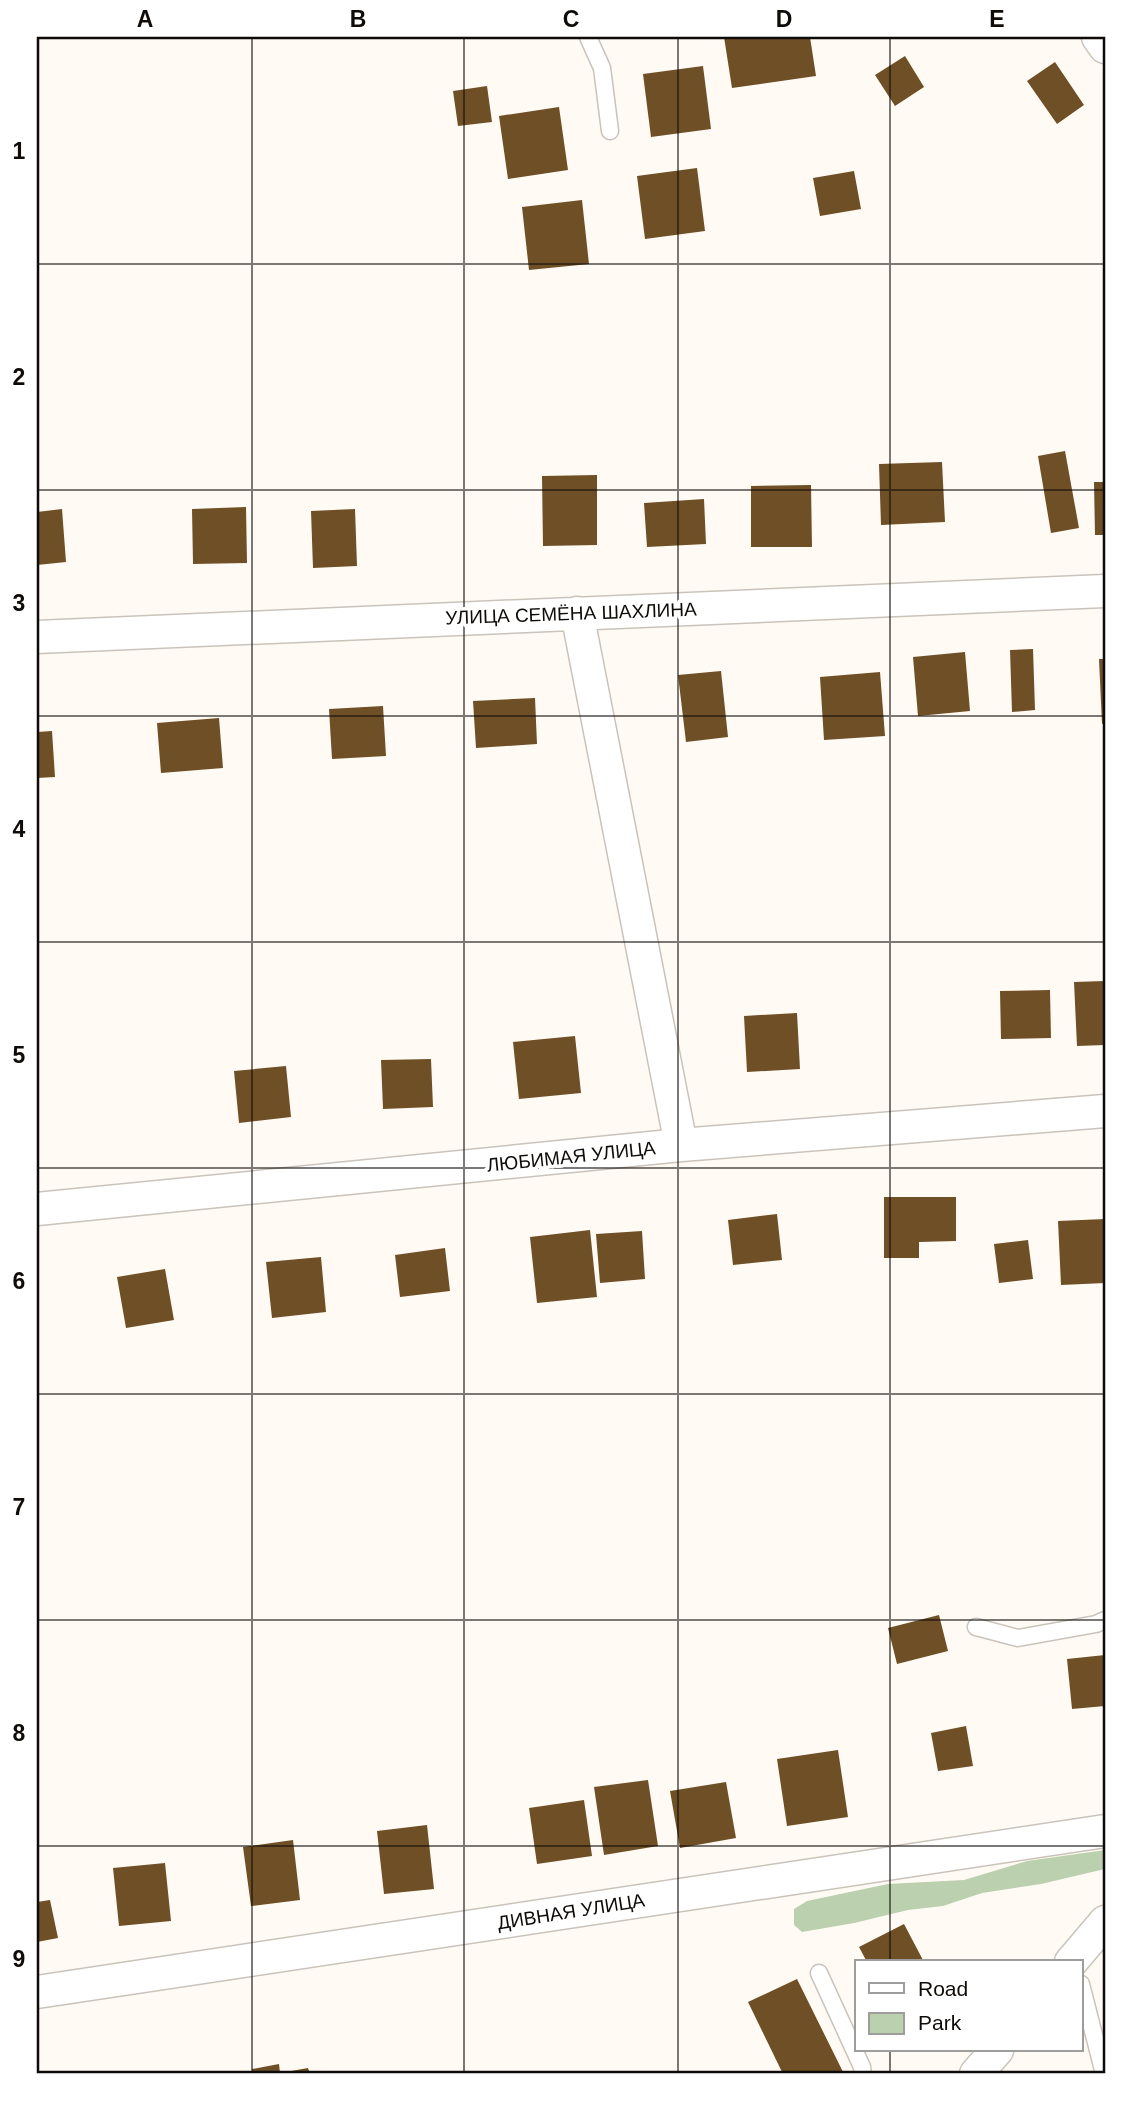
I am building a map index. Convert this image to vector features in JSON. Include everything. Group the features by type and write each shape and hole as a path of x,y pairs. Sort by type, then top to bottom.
{"street":[{"path":"1098,37 1105,47"},
{"name":"УЛИЦА СЕМЁНА ШАХЛИНА","path":"37,637 1105,591"},
{"path":"578,613 681,1145"},
{"name":"ЛЮБИМАЯ УЛИЦА","path":"37,1209 681,1145 1105,1111"},
{"name":"ДИВНАЯ УЛИЦА","path":"37,1992 1105,1831"},
{"path":"1080,1960 1105,1922"},
{"path":"976,2074 995,2052"}],"lane":[{"path":"587,37 602,68 610,131"},
{"path":"976,1627 1018,1639 1105,1620"},
{"path":"819,1973 855,2052"},
{"path":"1082,1993 1104,2074"},
{"path":"855,2052 863,2074"}],"green space":[{"path":"1105,1850 1105,1869 1041,1884 982,1893 943,1906 908,1910 854,1923 802,1932 794,1925 794,1909 807,1901 888,1884 964,1880 1027,1861"}],"building":[{"path":"724,37 810,37 816,76 732,88"},
{"path":"905,56 924,87 895,106 875,75"},
{"path":"1055,62 1084,105 1057,124 1027,81"},
{"path":"703,66 711,129 651,137 643,74"},
{"path":"487,86 492,122 458,126 453,91"},
{"path":"559,107 568,170 508,179 499,116"},
{"path":"697,168 705,231 645,239 637,176"},
{"path":"854,171 861,209 820,216 813,178"},
{"path":"582,200 589,264 529,270 522,207"},
{"path":"1065,451 1079,528 1051,533 1038,456"},
{"path":"942,462 945,522 881,525 879,464"},
{"path":"597,475 597,545 543,546 542,476"},
{"path":"1094,482 1105,482 1105,535 1095,535"},
{"path":"811,485 812,547 751,547 751,486"},
{"path":"704,499 706,544 647,547 644,503"},
{"path":"246,507 247,563 193,564 192,509"},
{"path":"62,509 66,562 37,565 37,512"},
{"path":"355,509 357,566 313,568 311,511"},
{"path":"1033,649 1035,710 1012,712 1010,650"},
{"path":"965,652 970,711 918,716 913,657"},
{"path":"1099,659 1105,659 1105,723 1102,724"},
{"path":"721,671 728,737 686,742 678,675"},
{"path":"880,672 885,736 824,740 820,677"},
{"path":"535,698 537,744 476,748 473,701"},
{"path":"383,706 386,756 332,759 329,709"},
{"path":"219,718 223,768 161,773 157,723"},
{"path":"52,731 55,777 37,778 37,732"},
{"path":"1105,981 1105,1045 1077,1046 1074,982"},
{"path":"1050,990 1051,1038 1001,1039 1000,991"},
{"path":"797,1013 800,1069 747,1072 744,1016"},
{"path":"575,1036 581,1093 519,1099 513,1042"},
{"path":"431,1059 433,1107 383,1109 381,1060"},
{"path":"286,1066 291,1117 239,1123 234,1071"},
{"path":"884,1197 956,1197 956,1241 919,1242 919,1258 884,1258"},
{"path":"777,1214 782,1260 733,1265 728,1220"},
{"path":"1105,1219 1105,1283 1061,1285 1058,1221"},
{"path":"590,1230 597,1297 537,1303 530,1237"},
{"path":"642,1231 645,1279 600,1283 596,1234"},
{"path":"1028,1240 1033,1279 999,1283 994,1244"},
{"path":"445,1248 450,1291 400,1297 395,1255"},
{"path":"321,1257 326,1312 272,1318 266,1262"},
{"path":"165,1269 174,1320 126,1328 117,1277"},
{"path":"939,1615 948,1651 897,1664 888,1628"},
{"path":"1105,1655 1105,1706 1072,1709 1067,1659"},
{"path":"966,1726 973,1766 938,1771 931,1733"},
{"path":"838,1750 848,1817 787,1826 777,1759"},
{"path":"648,1780 658,1846 604,1855 594,1787"},
{"path":"726,1782 736,1838 680,1848 670,1791"},
{"path":"584,1800 592,1856 537,1864 529,1808"},
{"path":"427,1825 434,1889 384,1894 377,1831"},
{"path":"293,1840 300,1900 251,1906 243,1847"},
{"path":"165,1863 171,1921 119,1926 113,1868"},
{"path":"50,1900 58,1938 37,1942 37,1902"},
{"path":"904,1924 923,1960 866,1960 859,1947"},
{"path":"797,1979 844,2074 783,2074 748,2002"},
{"path":"279,2064 280,2073 308,2068 310,2074 253,2074 252,2069"}]}
